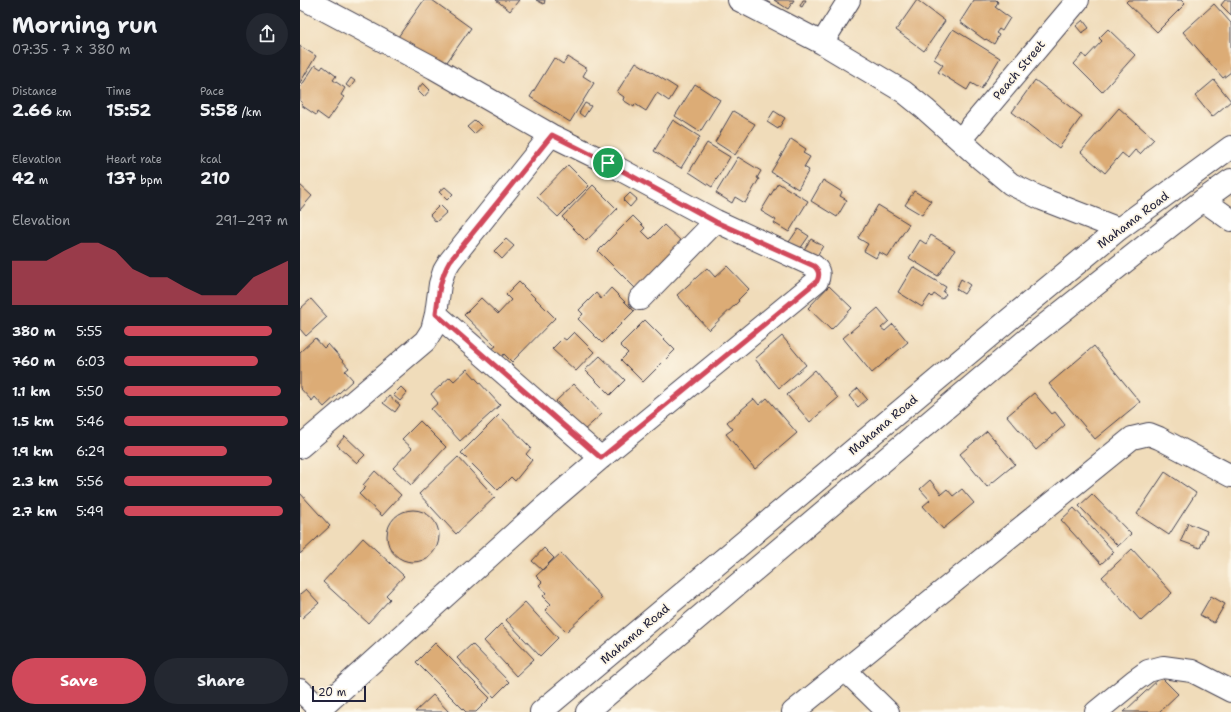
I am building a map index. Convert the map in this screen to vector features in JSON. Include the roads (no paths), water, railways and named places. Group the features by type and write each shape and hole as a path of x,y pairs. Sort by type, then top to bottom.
{"street":[{"path":"300,690 320,711 545,506 601,458 817,281 819,277 819,272 814,266 716,222 608,163 552,135 434,68 306,0"},
{"path":"739,0 822,43 904,92 1011,184 1042,199 1119,229"},
{"path":"822,43 849,0"},
{"name":"Peach Street","path":"960,140 1078,0"},
{"path":"300,447 426,341 432,330 436,314 440,284 444,271 450,261 552,135"},
{"name":"Mahama Road","path":"541,712 1119,229 1231,147"},
{"path":"587,712 1031,336 1203,200 1231,180"},
{"path":"1203,200 1231,220"},
{"path":"640,299 716,222"},
{"path":"436,314 601,458"},
{"path":"793,712 1132,438 1149,434 1231,476"},
{"path":"1096,712 1148,671 1163,667 1192,671 1231,691"},
{"path":"845,670 888,712"}]}
